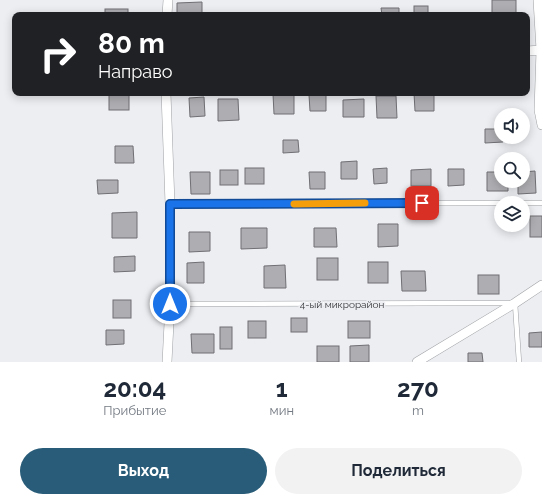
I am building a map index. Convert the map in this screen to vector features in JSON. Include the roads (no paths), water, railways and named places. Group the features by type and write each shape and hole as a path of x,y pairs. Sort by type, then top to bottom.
{"street":[{"path":"167,12 168,0"},
{"path":"538,0 540,50 539,110 542,125"},
{"path":"530,51 540,50"},
{"path":"166,96 170,204 170,304 167,362"},
{"path":"417,362 542,285"}],"lane":[{"path":"170,204 494,203"},
{"path":"530,203 542,203"},
{"path":"515,303 519,362"},
{"name":"4-ый микрорайон","path":"170,304 515,303"}]}
